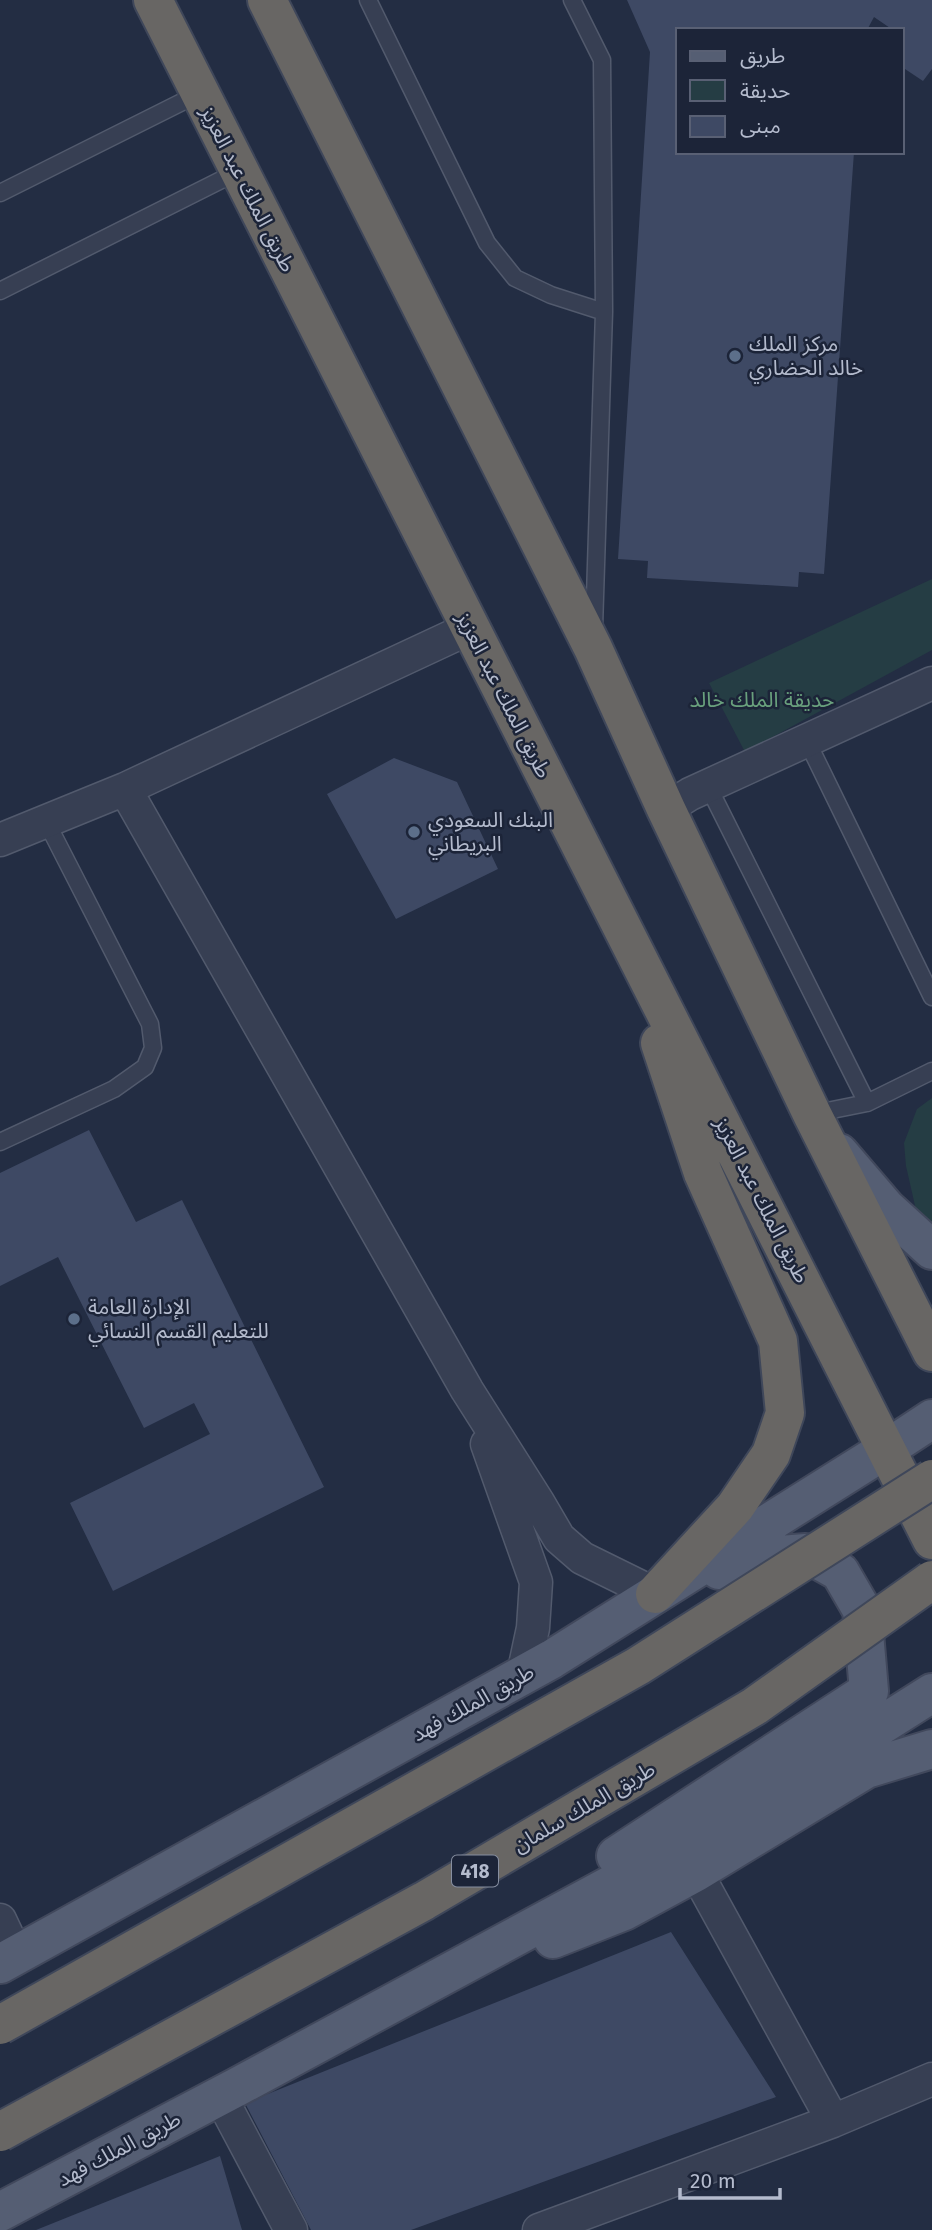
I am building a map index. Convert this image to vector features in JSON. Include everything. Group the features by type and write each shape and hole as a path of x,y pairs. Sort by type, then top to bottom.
{"highway":[{"name":"طريق الملك عبد العزيز","path":"153,0 932,1540"},
{"path":"267,0 593,648 666,809 816,1122 932,1352"},
{"path":"621,925 703,1173 778,1341 785,1413 771,1454 735,1507 655,1594"},
{"path":"0,2025 638,1666 932,1479"},
{"name":"طريق الملك سلمان","path":"0,2132 424,1901 755,1706 932,1580"}],"main road":[{"path":"816,1122 886,1209 932,1250"},
{"name":"طريق الملك فهد","path":"8,1960 523,1675 932,1419"},
{"path":"389,2004 869,1691 862,1610 840,1572 806,1553 754,1557 655,1594"},
{"name":"طريق الملك فهد","path":"0,2212 735,1818 932,1693"},
{"path":"389,2004 624,1911 696,1872 866,1769 932,1749"}],"street":[{"path":"0,840 125,789 470,628"},
{"path":"666,809 708,786 932,683"},
{"path":"125,789 467,1390 558,1538 582,1558 655,1594"},
{"path":"467,1390 536,1582 533,1629 523,1675"},
{"path":"696,1872 833,2121"},
{"path":"0,1920 8,1960"},
{"path":"539,2230 833,2121 932,2079"},
{"path":"220,2096 291,2230"}],"lane":[{"path":"368,0 487,243 515,278 551,295 604,312"},
{"path":"572,0 602,60 604,312 593,648"},
{"path":"0,193 200,93"},
{"path":"0,291 239,171"},
{"path":"807,741 932,998"},
{"path":"708,786 867,1103"},
{"path":"0,1142 114,1089 145,1067 153,1048 150,1024 46,821"},
{"path":"816,1122 867,1103 932,1071"}],"green space":[{"name":"حديقة الملك خالد","path":"932,579 932,650 745,752 709,683"},
{"path":"932,1098 932,1240 916,1210 904,1143 917,1109"}],"building":[{"name":"مركز الملك خالد الحضاري","path":"627,0 932,0 932,69 923,81 904,68 904,28 890,28 874,17 868,28 676,28 676,154 854,154 824,574 799,572 798,587 647,578 648,561 618,559 650,52"},
{"name":"البنك السعودي البريطاني","path":"394,758 457,782 498,869 396,919 327,794"},
{"path":"89,1130 136,1222 182,1200 324,1487 113,1591 70,1503 210,1434 194,1403 144,1428 58,1257 0,1286 0,1173"},
{"path":"671,1932 776,2097 411,2230 311,2230 245,2103"},
{"path":"220,2156 242,2230 36,2230"}],"place":[{"name":"مركز الملك خالد الحضاري","path":"735,356"},
{"name":"البنك السعودي البريطاني","path":"414,832"},
{"name":"الإدارة العامة للتعليم القسم النسائي","path":"74,1319"}]}
